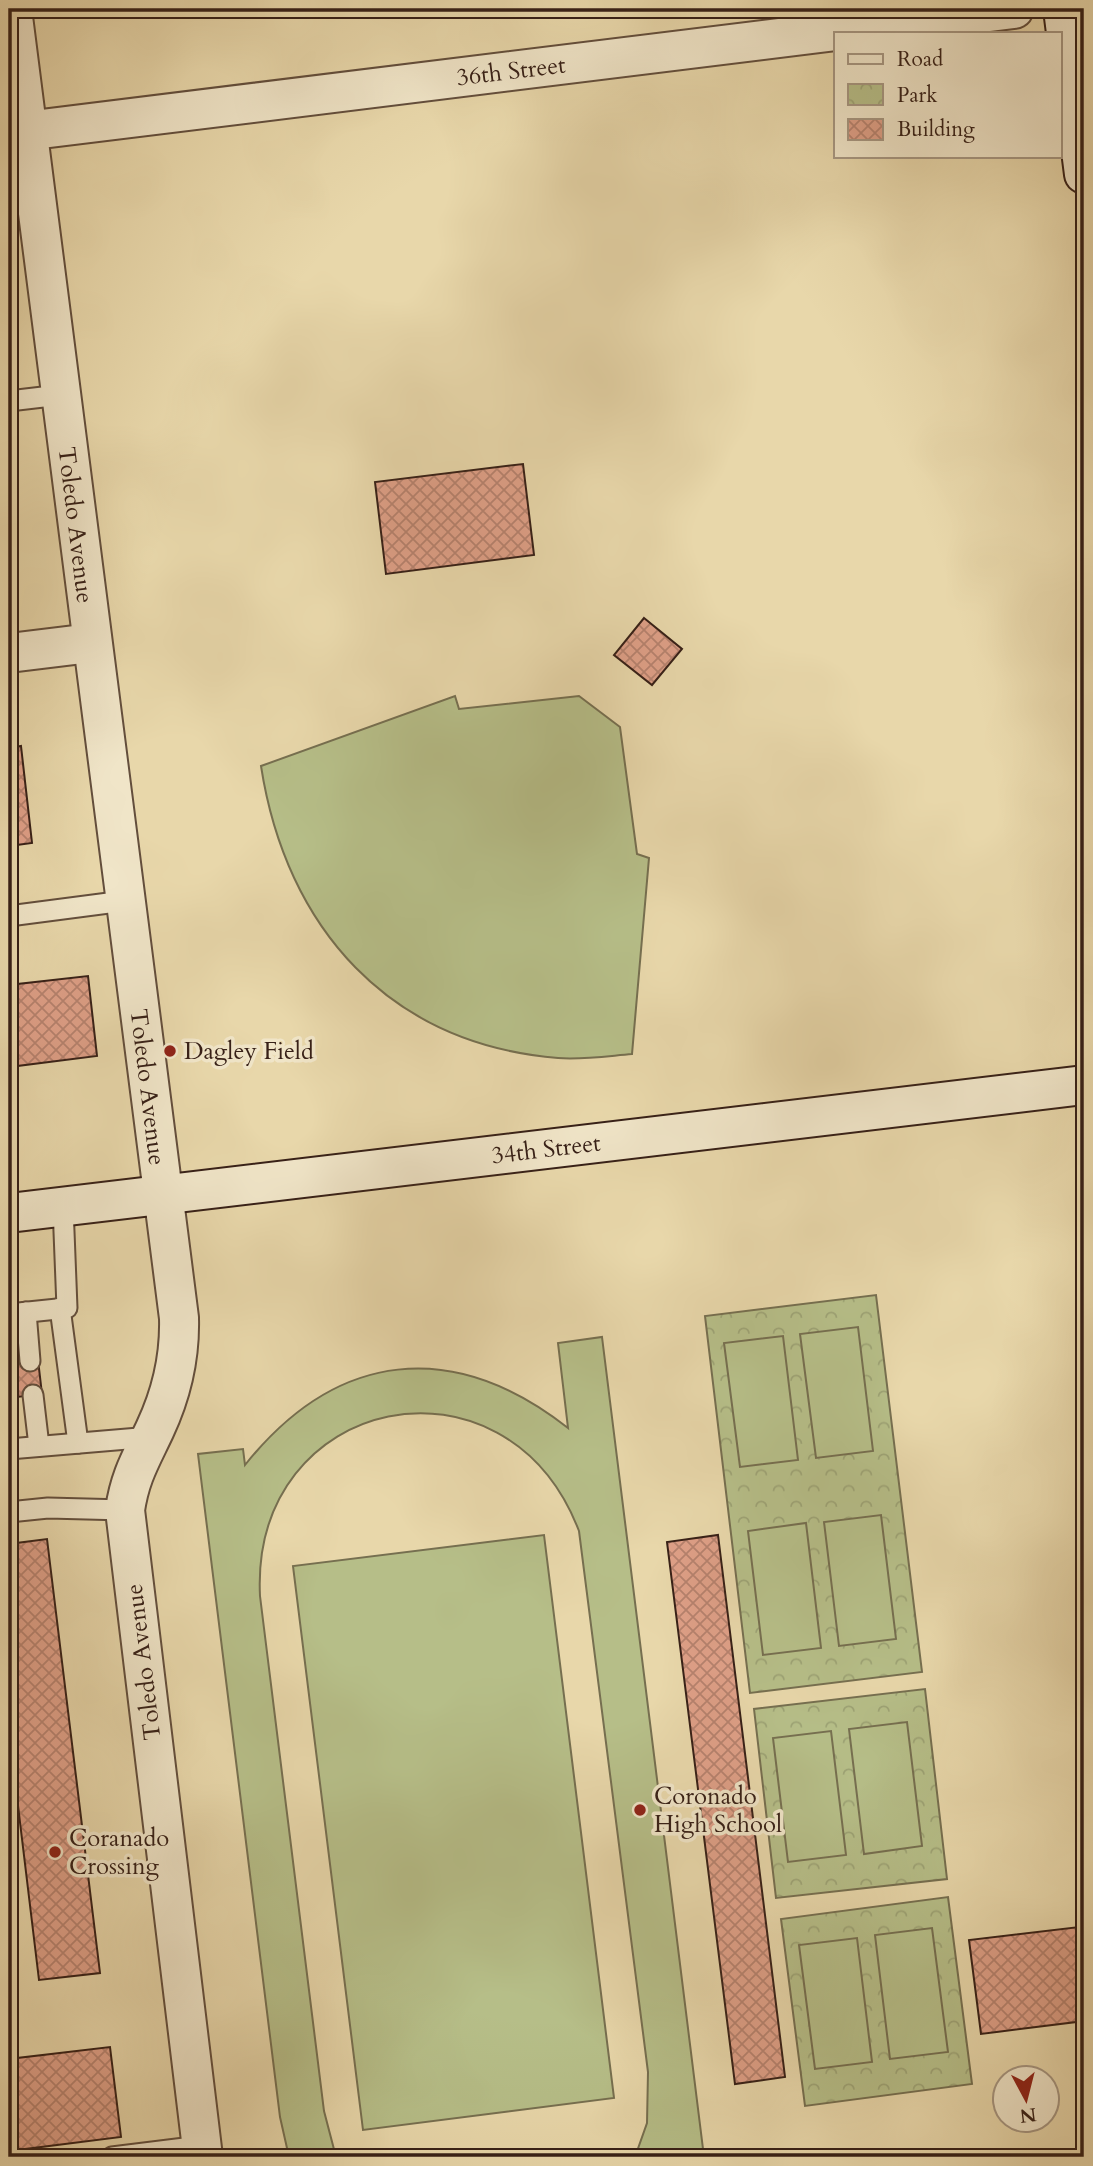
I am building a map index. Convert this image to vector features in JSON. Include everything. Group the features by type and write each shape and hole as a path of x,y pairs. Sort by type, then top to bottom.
{"street":[{"name":"Toledo Avenue","path":"12,9 18,132 60,395 179,1318 180,1342 168,1396 129,1483 125,1510 202,2152"},
{"name":"36th Street","path":"18,132 1014,9"},
{"path":"1071,24 1084,174"},
{"path":"9,653 91,643"},
{"name":"34th Street","path":"9,1213 1084,1085"}],"lane":[{"path":"9,401 60,395"},
{"path":"9,916 124,901"},
{"path":"30,1361 17,1313 67,1308 62,1206"},
{"path":"60,1308 78,1443"},
{"path":"33,1395 39,1446"},
{"path":"9,1449 151,1437"},
{"path":"9,1512 48,1508 125,1510"},
{"path":"112,2157 202,2152"}],"green space":[{"path":"455,696 459,709 579,696 620,727 637,854 649,858 632,1054 558,1058 498,1048 444,1029 396,1002 356,968 321,926 294,878 274,824 261,766"},
{"path":"876,1295 922,1672 750,1693 705,1316"},
{"path":"858,1327 873,1451 816,1458 800,1334"},
{"path":"783,1336 798,1460 740,1467 724,1343"},
{"path":"602,1337 704,2157 635,2157 647,2123 648,2072 579,1531 544,1471 497,1433 443,1415 388,1417 337,1437 295,1474 268,1527 260,1596 324,2111 336,2157 289,2157 280,2117 198,1454 243,1449 245,1465 281,1427 318,1398 357,1379 398,1370 440,1370 482,1380 525,1399 568,1428 558,1343"},
{"path":"881,1515 896,1639 839,1646 824,1522"},
{"path":"806,1523 821,1648 763,1655 748,1531"},
{"path":"544,1535 614,2098 363,2130 293,1566"},
{"path":"925,1689 947,1879 776,1898 754,1709"},
{"path":"907,1722 922,1846 864,1854 849,1729"},
{"path":"831,1731 846,1855 788,1862 773,1738"},
{"path":"948,1897 972,2084 805,2106 781,1919"},
{"path":"932,1928 948,2052 890,2059 875,1935"},
{"path":"857,1938 872,2062 815,2069 799,1945"}],"building":[{"path":"523,464 534,555 386,574 375,482"},
{"path":"9,498 16,555 9,556"},
{"path":"644,618 682,649 652,685 614,655"},
{"path":"21,746 32,843 9,846 9,748"},
{"path":"88,976 97,1056 9,1067 9,985"},
{"path":"9,1358 11,1364 38,1360 42,1394 16,1397 17,1403 9,1404"},
{"path":"718,1535 785,2077 735,2084 667,1542"},
{"name":"Coranado Crossing","path":"47,1539 100,1973 39,1980 9,1731 9,1544"},
{"path":"1079,1927 1084,1970 1084,2021 981,2034 969,1940"},
{"path":"110,2047 121,2137 9,2151 9,2059"},
{"path":"1084,2152 1084,2157 1046,2157"}],"place":[{"name":"Dagley Field","path":"170,1051"},
{"name":"Coronado High School","path":"640,1810"},
{"name":"Coranado Crossing","path":"55,1852"}]}
